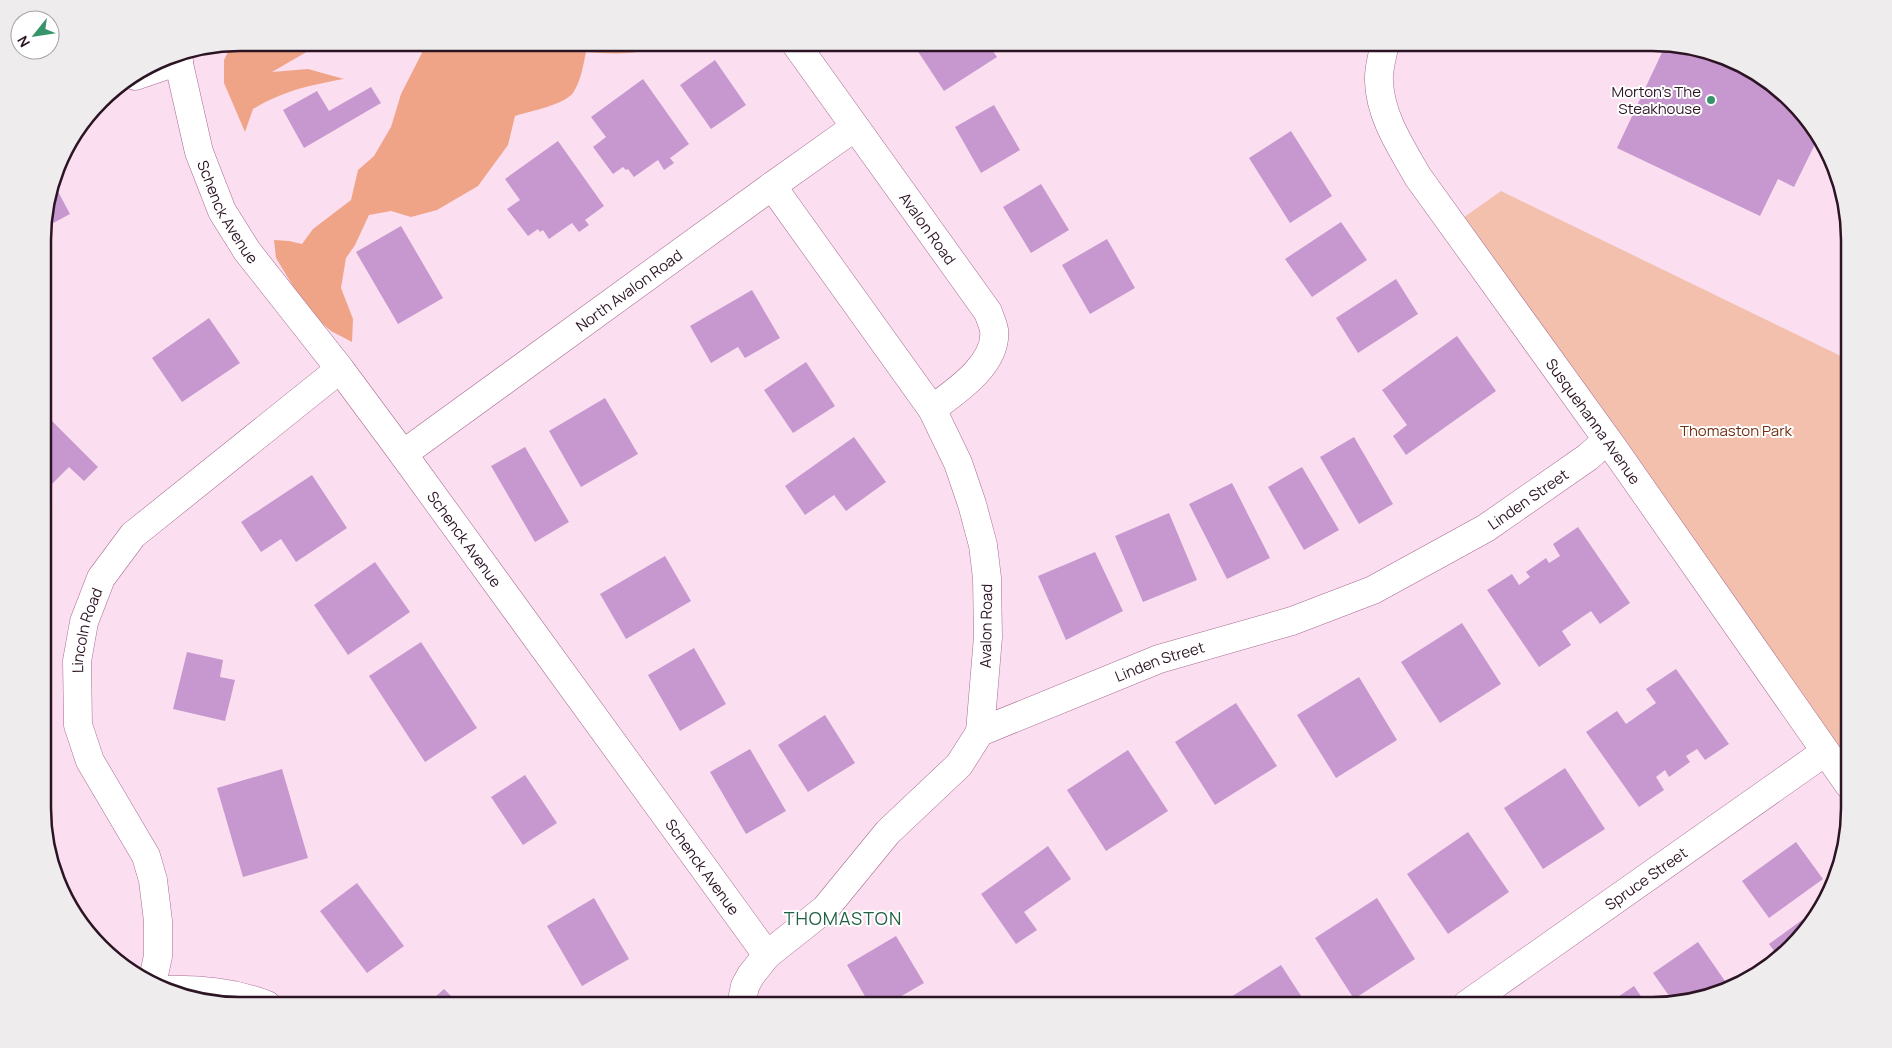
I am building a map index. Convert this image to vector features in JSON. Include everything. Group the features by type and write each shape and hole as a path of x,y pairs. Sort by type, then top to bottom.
{"street":[{"name":"Avalon Road","path":"801,51 988,312 994,329 993,344 990,352 966,384 932,409"},
{"name":"Susquehanna Avenue","path":"1383,51 1378,80 1386,117 1418,177 1607,440 1841,774"},
{"name":"Schenck Avenue","path":"179,62 199,152 222,211 247,251 340,369 403,454 767,955"},
{"name":"North Avalon Road","path":"403,454 855,127"},
{"name":"Avalon Road","path":"772,186 932,409 958,463 972,504 984,553 987,578 988,637 980,732"},
{"name":"Lincoln Road","path":"154,975 158,956 158,921 152,880 146,856 90,761 78,725 76,661 84,622 101,578 133,535 340,369"},
{"name":"Linden Street","path":"980,732 1159,659 1292,622 1373,590 1486,528 1588,457 1607,440"},
{"path":"743,997 745,986 751,975 767,955 825,908 888,832 959,765 980,732"},
{"name":"Spruce Street","path":"1477,997 1825,752"},
{"path":"200,992 234,996"}],"green space":[{"name":"Thomaston Park","path":"1501,191 1841,356 1841,754 1453,225"}],"shaded area":[{"path":"308,51 272,72 308,69 344,79 297,90 264,103 253,109 245,132 224,83 224,60 228,52"},
{"path":"423,51 642,51 617,53 586,52 580,78 573,93 562,101 515,116 508,145 478,186 437,210 411,217 391,211 369,215 355,245 346,258 341,288 353,319 352,342 331,331 308,311 276,258 274,240 302,244 313,229 351,200 358,170 374,156 391,127 401,94"}],"building":[{"path":"918,51 993,51 997,57 944,91"},
{"name":"Morton's The Steakhouse","path":"1662,52 1689,55 1712,61 1757,83 1794,116 1815,145 1794,187 1778,179 1760,216 1617,148"},
{"path":"715,60 746,105 711,129 680,85"},
{"path":"643,79 689,144 670,158 674,163 664,170 658,160 634,177 628,169 626,170 623,167 613,174 593,147 606,137 591,117"},
{"path":"371,87 381,103 304,148 283,110 317,91 329,111"},
{"path":"994,105 1020,150 981,173 955,127"},
{"path":"1291,131 1332,196 1290,223 1249,158"},
{"path":"558,141 604,206 585,220 589,225 579,232 572,223 549,239 543,230 540,232 538,229 528,236 507,209 520,200 505,179"},
{"path":"1041,184 1069,230 1031,253 1003,207"},
{"path":"58,191 70,214 52,223"},
{"path":"1341,222 1367,260 1312,297 1285,259"},
{"path":"401,226 443,298 398,324 356,252"},
{"path":"1107,239 1135,288 1090,314 1062,265"},
{"path":"1396,279 1418,314 1358,353 1336,318"},
{"path":"752,290 780,338 745,358 738,347 711,363 690,326"},
{"path":"209,318 240,363 182,402 152,358"},
{"path":"1457,336 1496,391 1406,455 1393,436 1407,425 1382,390"},
{"path":"806,362 835,406 793,433 764,390"},
{"path":"605,398 638,454 581,487 549,431"},
{"path":"51,420 98,467 84,481 69,467 51,485"},
{"path":"854,437 886,482 846,511 834,495 805,515 785,486"},
{"path":"1354,437 1393,504 1359,524 1320,457"},
{"path":"525,447 569,522 535,542 491,466"},
{"path":"1302,467 1339,530 1304,550 1268,487"},
{"path":"312,475 347,528 296,562 281,539 261,552 241,522"},
{"path":"1232,483 1270,558 1227,579 1189,504"},
{"path":"1169,513 1197,580 1143,602 1115,536"},
{"path":"1578,527 1630,603 1600,624 1591,611 1562,631 1571,645 1539,667 1487,590 1512,574 1519,585 1530,577 1526,572 1546,558 1549,563 1560,556 1553,544"},
{"path":"1095,552 1123,611 1066,640 1038,576"},
{"path":"665,556 691,601 626,639 600,594"},
{"path":"375,562 410,612 348,655 314,605"},
{"path":"1462,623 1501,684 1440,723 1401,662"},
{"path":"421,642 477,728 425,762 369,676"},
{"path":"694,648 726,704 680,731 648,675"},
{"path":"187,652 223,660 220,677 235,680 225,721 173,709"},
{"path":"1676,669 1729,744 1705,760 1697,749 1686,756 1690,762 1669,777 1665,770 1656,777 1664,790 1639,807 1586,732 1617,711 1626,724 1656,703 1646,689"},
{"path":"1359,677 1397,740 1336,778 1297,715"},
{"path":"1236,703 1277,766 1215,805 1175,742"},
{"path":"825,715 855,763 808,792 778,745"},
{"path":"750,749 786,811 746,834 710,772"},
{"path":"1128,750 1168,811 1106,851 1067,790"},
{"path":"1565,768 1605,829 1543,869 1504,808"},
{"path":"282,769 308,858 243,877 217,788"},
{"path":"525,775 557,823 523,845 491,797"},
{"path":"1468,832 1509,892 1448,934 1407,874"},
{"path":"1796,842 1823,879 1769,918 1742,881"},
{"path":"1048,846 1071,879 1024,912 1037,930 1016,944 981,894"},
{"path":"357,883 404,946 367,973 320,911"},
{"path":"594,898 629,959 582,986 547,926"},
{"path":"1377,898 1415,959 1357,997 1353,997 1315,938"},
{"path":"1806,917 1774,951 1769,944"},
{"path":"896,936 924,983 900,997 865,997 847,965"},
{"path":"1698,942 1725,981 1701,990 1669,996 1653,973"},
{"path":"1281,965 1302,997 1231,997"},
{"path":"1634,986 1642,997 1618,997"},
{"path":"444,989 452,997 435,997"}],"place":[{"name":"Morton's The Steakhouse","path":"1711,100"}],"district":[{"name":"THOMASTON","path":"843,918"}]}
